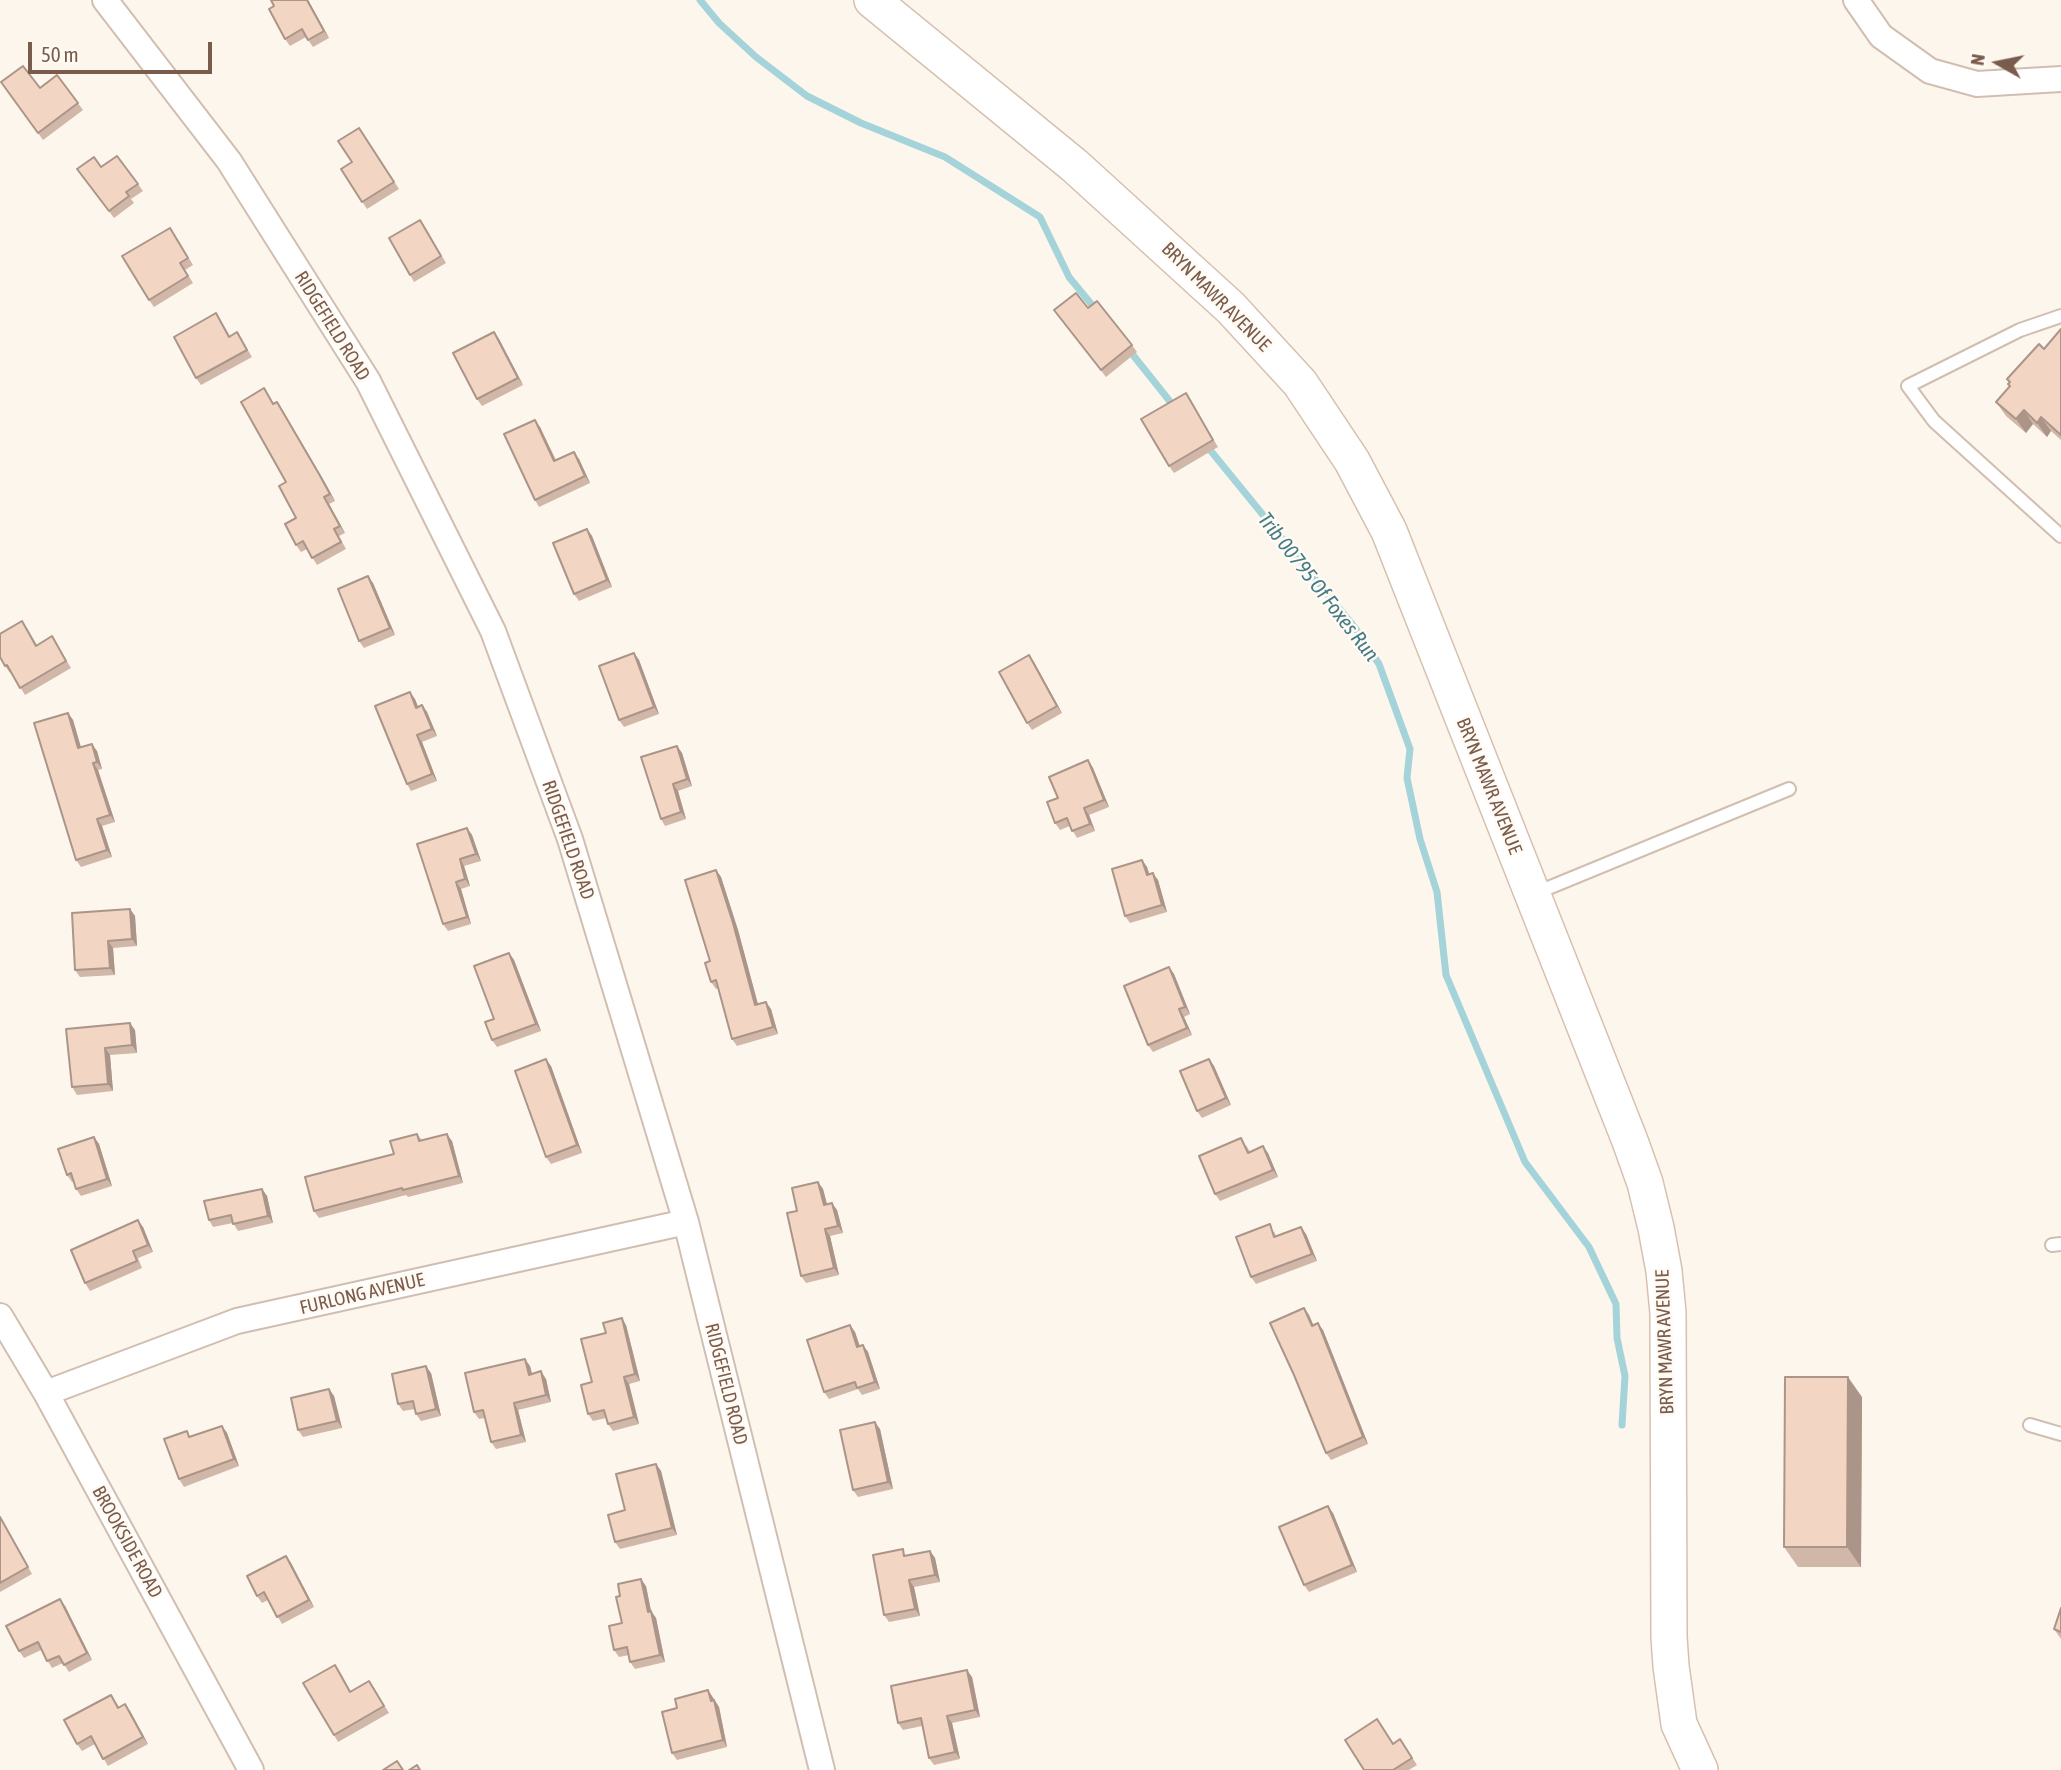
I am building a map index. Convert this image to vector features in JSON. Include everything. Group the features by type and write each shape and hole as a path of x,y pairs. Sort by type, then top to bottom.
{"main road":[{"name":"BRYN MAWR AVENUE","path":"872,0 1123,207 1231,308 1300,383 1352,461 1389,531 1630,1141 1647,1194 1664,1271 1668,1313 1671,1666 1679,1724 1700,1770"}],"street":[{"name":"RIDGEFIELD ROAD","path":"105,0 229,161 368,382 493,631 570,839 686,1222 822,1770"},
{"path":"1856,0 1881,36 1930,71 1977,84 2061,79"},
{"name":"FURLONG AVENUE","path":"46,1393 237,1321 686,1222"},
{"name":"BROOKSIDE ROAD","path":"0,1316 46,1393 251,1770"}],"lane":[{"path":"2061,316 2020,330 1908,386 1934,421 2061,536"},
{"path":"1532,894 1789,789"},
{"path":"2030,1425 2061,1434"}],"building":[{"path":"271,0 307,0 324,31 308,40 302,29 285,39 269,9 274,6"},
{"path":"23,66 40,88 57,75 78,103 38,133 1,82"},
{"path":"359,128 394,182 362,202 341,169 352,162 338,141"},
{"path":"117,156 138,184 126,192 129,196 109,211 77,169 94,157 101,167"},
{"path":"420,220 441,256 410,275 389,238"},
{"path":"170,228 188,258 180,263 188,276 149,300 122,256"},
{"path":"1076,293 1088,308 1097,301 1132,345 1101,370 1054,310"},
{"path":"216,313 229,337 237,332 247,350 196,378 174,337"},
{"path":"2061,329 2061,435 2041,417 2037,423 2024,410 2016,419 1996,402 2010,386 2007,379 2039,344 2044,349"},
{"path":"494,332 518,378 477,399 453,353"},
{"path":"264,388 273,404 277,402 319,474 330,494 324,497 340,526 334,529 341,542 312,558 303,541 296,545 285,524 296,518 279,486 286,482 241,402"},
{"path":"1186,393 1213,440 1169,466 1141,419"},
{"path":"535,420 554,461 574,452 585,476 535,500 504,434"},
{"path":"587,529 607,580 574,594 553,543"},
{"path":"368,576 390,628 359,641 338,589"},
{"path":"22,621 36,646 52,636 66,661 20,688 0,657 0,634"},
{"path":"634,653 654,707 619,720 599,666"},
{"path":"1029,655 1057,706 1027,723 999,672"},
{"path":"410,692 416,708 422,705 432,729 417,735 432,774 407,784 375,706"},
{"path":"68,713 78,748 92,744 97,762 93,763 110,815 97,819 107,850 76,860 34,723"},
{"path":"677,746 687,779 673,784 681,812 661,819 641,757"},
{"path":"1088,760 1104,800 1084,808 1090,824 1072,831 1067,818 1055,823 1047,802 1058,798 1049,777"},
{"path":"467,828 476,854 460,859 465,879 456,882 467,917 443,924 417,844"},
{"path":"1142,860 1147,875 1153,873 1162,905 1125,916 1112,869"},
{"path":"716,870 755,1005 766,1002 773,1027 732,1039 716,980 711,982 705,963 710,961 685,880"},
{"path":"130,909 132,939 108,941 110,968 75,970 72,913"},
{"path":"509,953 536,1024 492,1040 485,1022 494,1019 474,966"},
{"path":"1169,967 1185,1007 1179,1009 1187,1028 1148,1045 1124,986"},
{"path":"130,1023 132,1045 105,1048 108,1084 72,1087 66,1029"},
{"path":"546,1059 577,1145 546,1157 515,1071"},
{"path":"1209,1059 1226,1098 1197,1111 1180,1071"},
{"path":"417,1134 419,1141 447,1134 459,1176 314,1211 305,1177 394,1154 390,1141"},
{"path":"94,1137 107,1179 76,1189 71,1173 67,1175 58,1149"},
{"path":"1241,1138 1248,1153 1263,1146 1273,1170 1215,1194 1199,1156"},
{"path":"818,1182 824,1205 832,1203 838,1226 825,1229 834,1268 801,1276 787,1213 797,1211 792,1188"},
{"path":"262,1189 268,1216 233,1224 231,1215 209,1220 204,1201"},
{"path":"138,1220 148,1245 133,1251 137,1261 85,1283 71,1250"},
{"path":"1270,1224 1274,1237 1301,1227 1312,1254 1251,1277 1236,1237"},
{"path":"1304,1308 1312,1326 1318,1323 1363,1437 1326,1453 1270,1323"},
{"path":"622,1318 635,1374 624,1377 634,1417 608,1424 604,1410 588,1414 581,1385 592,1382 581,1339 606,1333 603,1323"},
{"path":"850,1325 857,1347 863,1345 875,1382 857,1388 855,1382 824,1392 807,1340"},
{"path":"525,1359 529,1375 541,1371 546,1395 514,1403 521,1435 491,1442 483,1410 474,1412 465,1373"},
{"path":"426,1366 436,1409 416,1414 413,1401 398,1404 392,1374"},
{"path":"1785,1377 1848,1377 1847,1547 1784,1547"},
{"path":"329,1389 337,1421 298,1430 291,1398"},
{"path":"875,1422 888,1482 853,1490 840,1430"},
{"path":"222,1426 234,1459 179,1479 164,1439 187,1431 189,1437"},
{"path":"656,1464 672,1528 615,1542 608,1515 625,1510 616,1474"},
{"path":"1328,1506 1352,1565 1304,1585 1279,1527"},
{"path":"0,1517 28,1567 0,1583"},
{"path":"903,1549 904,1556 930,1551 935,1575 909,1580 915,1609 884,1615 873,1555"},
{"path":"286,1556 309,1600 277,1617 264,1592 257,1596 247,1576"},
{"path":"641,1579 660,1655 630,1662 627,1647 614,1650 609,1626 622,1623 616,1597 620,1596 618,1584"},
{"path":"60,1599 87,1653 64,1665 59,1656 47,1661 38,1642 19,1651 6,1626"},
{"path":"2061,1608 2061,1632 2054,1629"},
{"path":"335,1665 350,1692 369,1681 384,1706 334,1735 303,1683"},
{"path":"967,1670 975,1710 947,1716 955,1752 929,1758 921,1718 898,1723 891,1686"},
{"path":"708,1690 711,1701 714,1700 723,1740 672,1753 662,1712 677,1708 675,1699"},
{"path":"111,1695 118,1708 125,1704 143,1737 103,1759 91,1736 77,1744 64,1720"},
{"path":"1377,1719 1393,1744 1400,1739 1412,1758 1393,1770 1364,1770 1345,1740"},
{"path":"397,1761 403,1770 383,1770"}],"waterway":[{"name":"Trib 00795 Of Foxes Run","path":"700,0 719,23 756,57 807,96 861,123 945,157 1040,217 1069,277 1097,311"},
{"name":"Trib 00795 Of Foxes Run","path":"1129,350 1176,409"},
{"name":"Trib 00795 Of Foxes Run","path":"1206,445 1356,629 1379,664 1410,749 1407,778 1420,839 1437,892 1446,975 1525,1162 1589,1247 1616,1304 1617,1338 1625,1376 1622,1425"}]}
